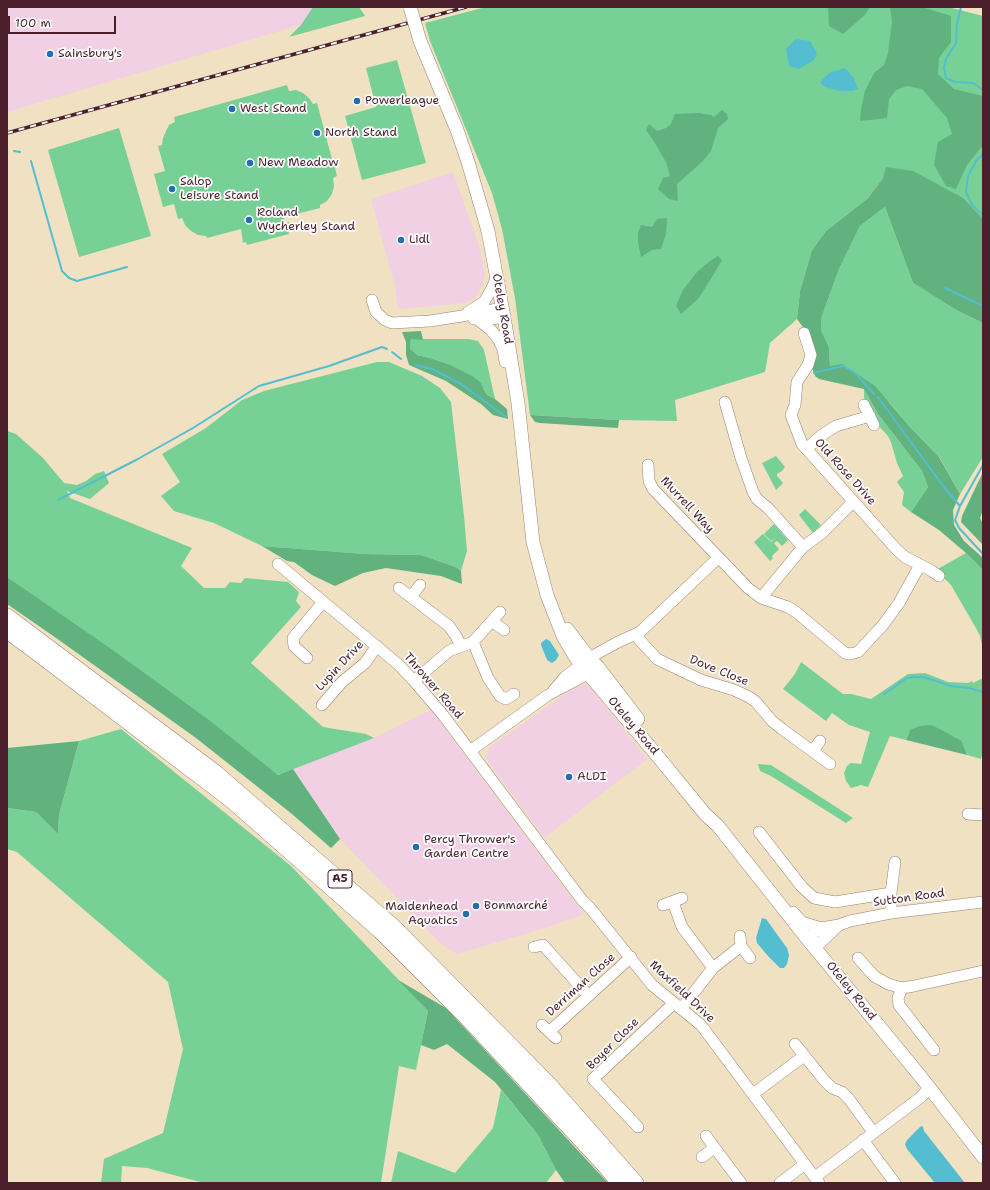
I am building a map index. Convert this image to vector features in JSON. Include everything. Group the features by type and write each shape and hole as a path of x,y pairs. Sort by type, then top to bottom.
{"highway":[{"name":"A5","path":"7,616 215,772 394,926 548,1084 636,1183"},
{"name":"A5","path":"7,631 232,801 380,931 464,1015 619,1183"}],"main road":[{"name":"Oteley Road","path":"410,7 420,41 457,130 488,231 518,403 533,542 547,595 558,620 568,630 589,666 708,811 718,826 812,945 930,1088 983,1157"}],"street":[{"path":"462,316 484,302 496,277"},
{"path":"372,300 376,312 385,320 392,323 430,321 503,312"},
{"path":"478,320 503,312"},
{"path":"462,316 478,320 491,330 498,339 503,349 513,394 518,403"},
{"name":"Old Rose Drive","path":"804,333 811,355 803,383 791,415 799,438 806,449 853,502 875,523 905,557 932,570 939,576"},
{"path":"725,402 741,458 757,499 768,508 803,547"},
{"path":"806,449 822,435 836,426 872,421 864,405"},
{"path":"729,414 740,411"},
{"name":"Murrell Way","path":"652,473 650,485 653,490 691,527 718,558 748,588 761,598 793,610 845,653 854,654 862,648 888,618 910,585 920,565"},
{"path":"761,598 803,547 822,533 853,502"},
{"path":"470,751 549,695 565,677 608,656 643,630 718,558"},
{"name":"Thrower Road","path":"278,564 399,665 443,715 470,751"},
{"path":"411,597 420,585"},
{"path":"399,588 449,626 461,646"},
{"path":"307,658 294,646 292,638 322,602"},
{"path":"414,681 441,657 461,646 473,642 500,612"},
{"path":"492,622 504,630"},
{"name":"Dove Close","path":"633,636 656,659 701,680 718,684 749,697 756,702 777,725 830,764"},
{"path":"473,642 488,678 500,696 508,700"},
{"name":"Lupin Drive","path":"322,705 342,682 365,663 377,646"},
{"path":"812,751 820,741"},
{"name":"Maxfield Drive","path":"470,751 582,900 591,908 652,984 701,1025 817,1180 863,1140 921,1097 930,1088"},
{"path":"968,815 983,815"},
{"path":"764,834 802,887 814,898 835,902 891,893"},
{"path":"891,913 891,893 898,869"},
{"path":"762,882 778,895 802,922 821,928"},
{"path":"673,902 682,928 713,968"},
{"name":"Sutton Road","path":"821,928 891,913 983,902"},
{"name":"Sutton Road","path":"812,945 839,925"},
{"path":"812,945 814,933 821,928"},
{"path":"677,1006 740,941 750,958"},
{"path":"540,943 588,995"},
{"name":"Derriman Close","path":"549,1031 631,957"},
{"path":"858,958 874,976 888,984 902,988 983,971"},
{"path":"902,988 898,998 899,1005 934,1050"},
{"name":"Boyer Close","path":"638,1121 593,1080 677,1006"},
{"path":"796,1044 804,1056 832,1088 842,1092 849,1099 873,1132"},
{"path":"753,1094 804,1056"},
{"path":"706,1136 741,1183"},
{"path":"863,1140 895,1183"},
{"path":"702,1157 714,1148"},
{"path":"780,1183 805,1164"}],"shaded area":[{"path":"7,7 344,7 344,12 7,112"},
{"path":"453,172 478,243 485,273 482,286 475,298 466,303 398,309 395,286 371,199"},
{"path":"587,683 647,759 544,838 486,759 487,753 490,747 571,690"},
{"path":"431,710 584,914 545,928 457,954 442,945 340,839 293,769 374,738"}],"green space":[{"path":"313,7 359,7 365,16 289,37 301,25"},
{"path":"486,7 948,7 983,16 983,226 883,178 868,198 826,231 812,250 800,291 797,319 770,343 765,372 675,400 677,421 619,420 530,415 515,298 502,229 492,193 430,41 425,23"},
{"path":"828,7 870,7 865,15 843,34 829,26"},
{"path":"890,7 922,7 951,16 951,42 939,58 938,74 954,89 983,96 983,145 967,165 956,189 946,186 934,165 938,142 952,134 947,118 922,89 907,86 896,90 889,99 887,118 860,121 865,91 874,73 884,65 888,53 892,22"},
{"path":"397,60 426,163 362,180 345,116 376,107 366,68"},
{"name":"New Meadow","path":"287,85 289,91 296,90 303,93 313,104 317,103 332,159 335,159 337,167 335,168 337,176 333,178 334,186 332,194 327,201 320,205 320,208 284,217 285,223 289,222 291,228 288,229 289,234 247,245 246,242 243,243 241,229 207,238 206,236 198,235 191,231 185,225 182,218 178,219 174,204 163,207 154,174 165,171 158,146 162,145 163,138 169,125 175,122 174,117"},
{"path":"722,110 727,114 728,119 718,128 711,151 702,162 677,184 678,201 669,199 658,189 663,178 670,176 666,162 646,130 649,124 657,131 666,128 671,124 675,114 699,113 714,117"},
{"path":"119,128 151,236 79,257 48,150"},
{"path":"886,167 913,171 963,198 983,219 983,323 958,311 913,283 885,207 860,226 839,269 821,319 821,330 829,347 830,366 842,364 875,386 910,427 939,457 960,494 953,510 954,525 964,541 983,558 983,570 939,530 911,512 928,487 922,471 878,414 864,389 819,379 815,376 812,368 806,331 797,319 800,291 812,250 826,231 868,198 883,178"},
{"path":"885,207 913,283 958,311 983,323 983,457 960,494 940,458 910,427 890,403 830,366 829,347 821,330 821,319 839,269 860,226"},
{"path":"667,218 666,234 661,249 652,250 641,257 638,233 641,225 652,227 657,219"},
{"path":"718,256 722,260 709,282 698,299 681,314 676,306 683,290 697,272"},
{"path":"421,331 423,340 411,339 410,348 417,355 451,365 472,376 480,382 487,395 495,399 507,409 508,419 493,415 481,404 446,381 409,365 406,355 406,342 402,332"},
{"path":"411,339 468,339 478,341 484,350 495,399 487,395 485,390 471,376 451,365 417,355 410,348"},
{"path":"377,362 389,362 422,376 440,388 451,402 467,551 461,571 456,567 421,555 365,554 262,546 214,523 174,511 161,496 180,482 162,454 206,428 242,400 264,391"},
{"path":"864,389 878,414 922,471 928,487 911,512 902,505 904,492 897,482 903,476 897,463 891,442 888,436 877,424 864,398"},
{"path":"530,415 619,420 618,428 540,423 535,422"},
{"path":"7,431 16,434 43,458 64,483 77,485 86,481 95,474 104,471 109,483 90,499 67,491 70,498 192,548 181,566 204,588 225,588 230,582 241,583 245,578 288,582 299,592 296,601 301,607 251,663 323,727 366,734 374,738 278,775 7,577"},
{"path":"776,456 785,467 777,474 783,483 776,490 762,463"},
{"path":"983,472 983,510 980,518 983,524 983,545 961,522 962,516"},
{"path":"805,509 821,525 813,533 799,515"},
{"path":"774,524 788,540 782,546 777,541 774,543 779,549 772,556 773,558 770,561 754,542 763,534 771,542 775,538 771,541 764,534"},
{"path":"262,546 365,554 421,555 456,567 461,571 462,584 441,576 386,568 363,573 335,586 312,575 294,562 287,561"},
{"path":"966,553 983,570 983,650 980,636 951,585 936,570"},
{"path":"7,577 114,651 209,720 278,775 293,769 340,839 331,848 292,814 196,738 7,604"},
{"path":"801,662 843,694 851,694 871,699 908,674 925,673 948,682 968,683 972,681 973,683 983,678 983,754 981,759 967,755 962,741 944,731 910,730 906,740 890,736 868,787 861,785 851,788 846,781 844,773 847,766 851,763 861,764 870,732 849,725 832,713 826,721 783,689 795,674"},
{"path":"931,725 962,741 967,755 906,740 910,730 920,726"},
{"path":"121,729 291,866 428,1011 416,1070 399,1066 381,1183 204,1183 147,1168 122,1166 121,1183 101,1183 104,1159 163,1133 183,1049 168,982 17,852 7,849 7,808 36,812 58,834 59,815 79,741"},
{"path":"79,741 59,815 58,834 36,812 7,808 7,748"},
{"path":"758,764 771,765 853,818 846,823 771,776 760,771"},
{"path":"398,980 446,1008 608,1183 565,1183 556,1170 538,1135 495,1082 447,1044 434,1050 421,1045 428,1011"},
{"path":"501,1090 538,1135 556,1170 546,1183 391,1183 398,1151 455,1173 493,1128"}],"water":[{"path":"796,39 810,41 817,54 814,60 799,69 789,66 786,49"},
{"path":"845,68 854,78 858,89 853,91 840,91 825,87 820,82 829,73"},
{"path":"546,639 550,641 559,655 552,663 547,660 541,645 541,643"},
{"path":"762,918 766,919 787,948 789,955 787,964 784,968 780,968 757,943 756,938"},
{"path":"921,1126 965,1183 935,1183 907,1149 905,1144 907,1140"}],"waterway":[{"path":"961,7 957,24 956,43 946,59 944,68 946,78 955,82 973,83 983,90"},
{"path":"14,151 20,152"},
{"path":"983,154 976,161 968,176 966,192 972,205 983,215"},
{"path":"31,161 62,271 69,278 77,281 127,267"},
{"path":"945,288 983,306"},
{"path":"58,500 136,460 193,428 259,386 329,366 382,347 387,349"},
{"path":"392,352 401,359"},
{"path":"416,365 432,369 461,384 506,417"},
{"path":"814,373 843,366 855,373 874,394"},
{"path":"878,397 943,486 960,506"},
{"path":"983,465 960,506 955,520 959,528 983,554"},
{"path":"884,694 907,678 913,677 923,677 951,686 969,688 983,692"}],"railway":[{"path":"7,133 466,7"}],"place":[{"name":"Sainsbury's","path":"50,54"},
{"name":"Powerleague","path":"357,101"},
{"name":"West Stand","path":"232,109"},
{"name":"North Stand","path":"317,133"},
{"name":"New Meadow","path":"250,163"},
{"name":"Salop Leisure Stand","path":"172,189"},
{"name":"Roland Wycherley Stand","path":"249,220"},
{"name":"Lidl","path":"401,240"},
{"name":"ALDI","path":"569,777"},
{"name":"Percy Thrower's Garden Centre","path":"416,847"},
{"name":"Bonmarché","path":"476,906"},
{"name":"Maidenhead Aquatics","path":"466,914"}]}
